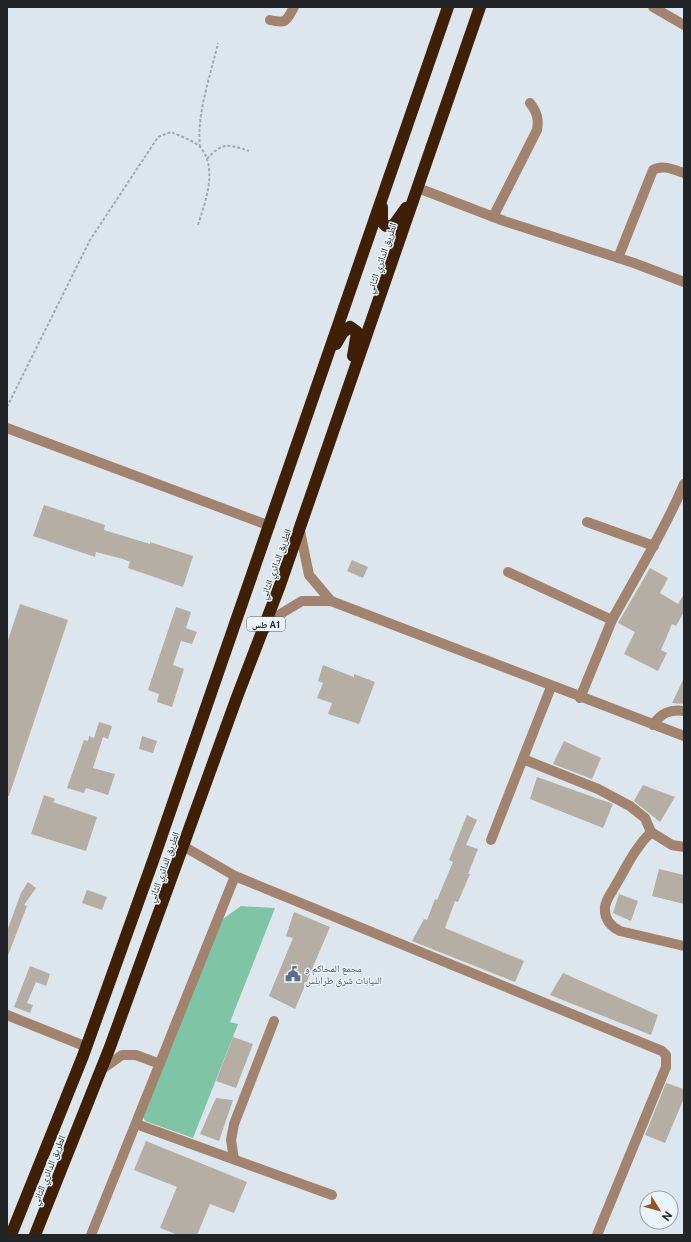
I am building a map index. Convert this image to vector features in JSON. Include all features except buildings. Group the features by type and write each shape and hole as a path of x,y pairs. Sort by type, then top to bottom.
{"highway":[{"name":"الطريق الدائري الثاني","path":"12,1235 87,1047 270,526 322,368 448,7"},
{"name":"الطريق الدائري الثاني","path":"35,1235 101,1070 300,531 480,7"},
{"path":"385,190 381,213 382,222 386,226 393,226 399,220 418,188"},
{"path":"300,531 316,471 354,354 357,332 350,327 343,332 322,368"}],"street":[{"path":"270,20 282,23 294,7"},
{"path":"654,7 684,25"},
{"path":"493,217 537,130 538,119 536,111 530,103"},
{"path":"618,258 653,170 658,167 664,167 684,173"},
{"path":"418,188 493,217 618,258 684,282"},
{"path":"7,428 270,526"},
{"path":"580,698 612,620 640,572 645,559 654,546 684,484"},
{"path":"587,522 654,546"},
{"path":"300,531 310,576 332,601"},
{"path":"508,572 612,620"},
{"path":"264,630 282,613 302,601 332,601 551,687 684,736"},
{"path":"491,840 551,687"},
{"path":"652,725 661,715 667,712 674,710 684,711"},
{"path":"523,759 598,789 630,806 645,818 651,832 672,845 684,847"},
{"path":"651,832 641,842 628,861 607,898 605,908 606,917 611,927 620,931 684,946"},
{"path":"183,846 235,876 662,1051 666,1055 666,1067 597,1235"},
{"path":"91,1235 235,876"},
{"path":"7,1015 87,1047"},
{"path":"234,1159 231,1140 234,1124 274,1021"},
{"path":"101,1070 122,1055 136,1055 160,1064"},
{"path":"136,1124 332,1195"}],"path":[{"path":"198,225 209,192 207,159 200,147 198,135 202,110 218,43"},
{"path":"7,407 90,240 158,137 171,132 200,147"},
{"path":"207,159 216,148 229,145 249,151"}],"green space":[{"path":"241,906 275,908 230,1022 238,1024 193,1138 145,1121 143,1116 220,921"}],"place":[{"name":"مجمع المحاكم و النيابات شرق طرابلس","path":"293,974"}]}
